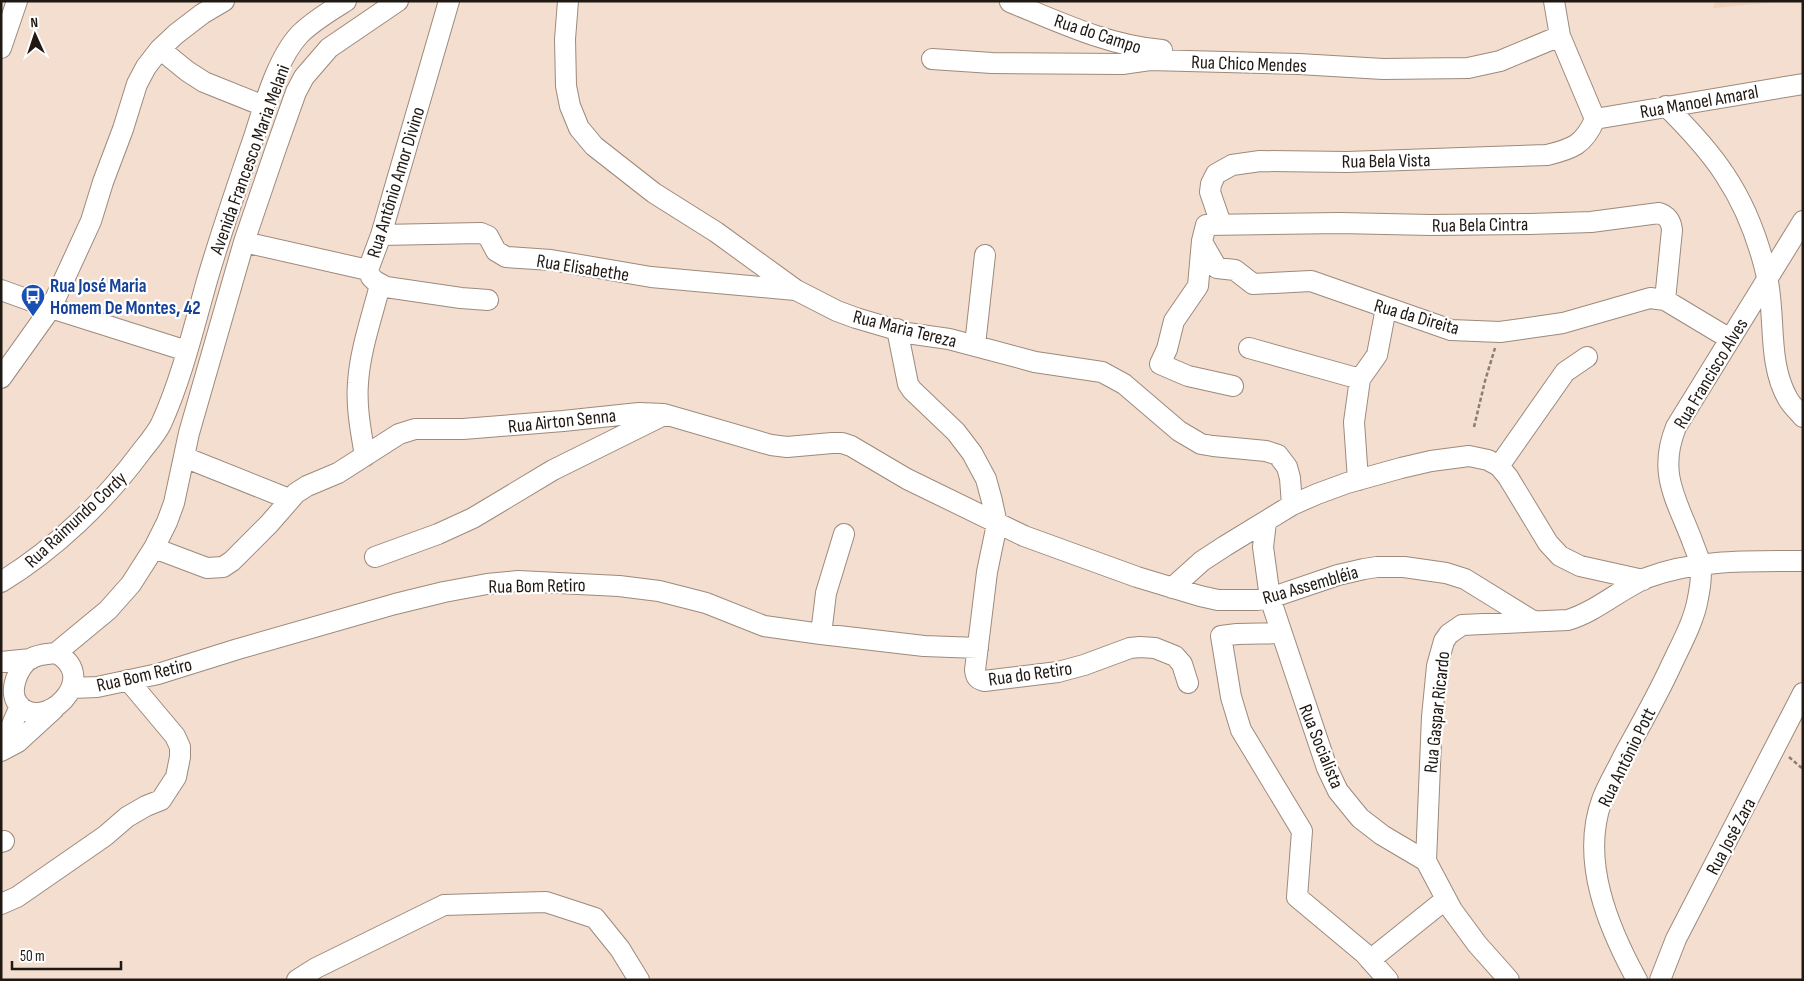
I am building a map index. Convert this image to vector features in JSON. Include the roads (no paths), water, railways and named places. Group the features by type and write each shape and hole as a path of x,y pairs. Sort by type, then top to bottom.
{"street":[{"path":"1,48 17,1"},
{"path":"1,378 51,308 91,221 103,182 124,129 137,84 146,67 160,49 176,34 202,14 224,1"},
{"name":"Avenida Francesco Maria Melani","path":"160,426 187,351 217,244 277,73 299,35 318,19 346,1"},
{"name":"Avenida Francesco Maria Melani","path":"56,653 108,610 131,584 154,548 174,503 189,433 244,242 296,92 304,77 329,48 398,1"},
{"name":"Rua Antônio Amor Divino","path":"244,242 374,278 381,235 449,1"},
{"name":"Rua Maria Tereza","path":"568,1 565,39 566,86 570,106 579,128 594,146 654,193 716,232 796,290 856,318 897,329 975,345 1035,362 1102,372 1124,384 1179,431 1201,444 1266,451 1278,455 1287,467 1290,478 1292,506"},
{"path":"1554,1 1560,36 1595,119"},
{"name":"Rua do Campo","path":"1010,2 1080,30 1137,48 1193,53 1217,62"},
{"name":"Rua Chico Mendes","path":"932,59 992,63 1122,64 1150,60 1299,64 1382,69 1468,68 1500,62 1560,36"},
{"path":"160,49 204,82 264,106"},
{"name":"Rua Manoel Amaral","path":"1595,119 1803,84"},
{"path":"1666,106 1691,131 1725,175 1744,210 1759,248 1767,278 1776,361 1780,380 1788,399 1803,417"},
{"name":"Rua Bela Vista","path":"1210,230 1211,184 1216,174 1232,165 1260,161 1347,162 1547,155 1566,150 1582,142 1588,136 1595,119"},
{"name":"Rua Bela Cintra","path":"1210,230 1591,222 1659,213 1668,218 1671,222 1672,230 1665,300"},
{"name":"Rua Francisco Alves","path":"1701,564 1670,486 1667,470 1668,454 1676,427 1803,221"},
{"path":"1210,230 1198,286 1174,321 1167,349 1160,364 1188,376 1233,386"},
{"name":"Rua da Direita","path":"1210,230 1216,268 1235,270 1253,284 1311,281 1451,330 1500,332 1563,323 1644,299 1656,298 1665,300"},
{"name":"Rua Elisabethe","path":"381,235 481,233 488,236 496,251 502,256 512,258 551,260 651,277 796,290"},
{"path":"975,345 986,255"},
{"path":"365,456 357,401 358,382 374,278 426,294 488,300"},
{"path":"1,290 51,308 187,351"},
{"path":"1665,300 1730,340"},
{"path":"1358,480 1354,422 1360,379 1377,355 1386,308"},
{"path":"897,329 908,384 956,432 972,453 986,480 997,524"},
{"path":"1249,348 1360,379"},
{"path":"1499,466 1566,372 1587,357"},
{"name":"Rua Airton Senna","path":"154,548 207,568 223,567 232,561 268,524 289,499 307,486 338,473 399,434 415,429 463,429 639,413 664,414 771,445 787,447 842,443 851,446 907,478 997,524"},
{"path":"374,557 438,534 473,518 553,470 664,414"},
{"path":"160,426 189,433"},
{"name":"Rua Raimundo Cordy","path":"1,582 18,572 56,542 99,502 123,476 160,426"},
{"path":"1172,588 1202,561 1292,506 1317,494 1358,480 1431,461 1469,456 1488,460 1499,466 1508,477 1548,542 1560,556 1580,566 1643,580"},
{"path":"184,457 289,499"},
{"name":"Rua Socialista","path":"1266,522 1263,547 1270,598 1327,768 1338,790 1360,818 1382,835 1426,861"},
{"name":"Rua Assembléia","path":"997,524 1024,536 1172,588 1218,600 1246,601 1270,598 1338,575 1377,567 1404,567 1446,573 1464,579 1533,621"},
{"name":"Rua do Retiro","path":"997,524 987,572 975,676 978,679 984,681 1058,672 1084,665 1130,648 1140,647 1155,648 1175,656 1182,664 1188,683"},
{"path":"821,634 826,593 844,534"},
{"name":"Rua Gaspar Ricardo","path":"1426,861 1432,717 1437,666 1444,640 1449,634 1462,625 1568,620 1584,615 1643,580 1701,564 1803,561"},
{"name":"Rua Antônio Pott","path":"1637,980 1622,952 1598,887 1594,868 1593,848 1596,821 1602,800 1611,781 1663,683 1692,619 1699,598 1701,564"},
{"name":"Rua Bom Retiro","path":"72,688 97,687 158,674 238,649 395,604 444,592 487,584 518,581 619,586 659,591 706,604 764,626 924,646 978,648"},
{"path":"1281,633 1221,636 1231,697 1241,730 1302,831 1297,897 1370,960 1388,980"},
{"path":"1,741 11,727 12,697 16,678 24,664 40,655 56,653 67,660 71,665 74,678 72,688 64,701 18,742 1,752"},
{"path":"1,662 31,659"},
{"path":"1,911 9,901 105,836 127,818 146,806 161,800 176,777 180,747 175,736 128,680"},
{"name":"Rua José Zara","path":"1660,980 1676,939 1803,693"},
{"path":"12,697 36,713 55,708"},
{"path":"1426,861 1452,910 1477,944 1509,980"},
{"path":"1370,960 1446,899"},
{"path":"297,980 316,968 444,905 546,902 595,918 620,949 639,980"}],"place":[{"name":"Rua José Maria Homem De Montes, 42","path":"33,317"}]}
